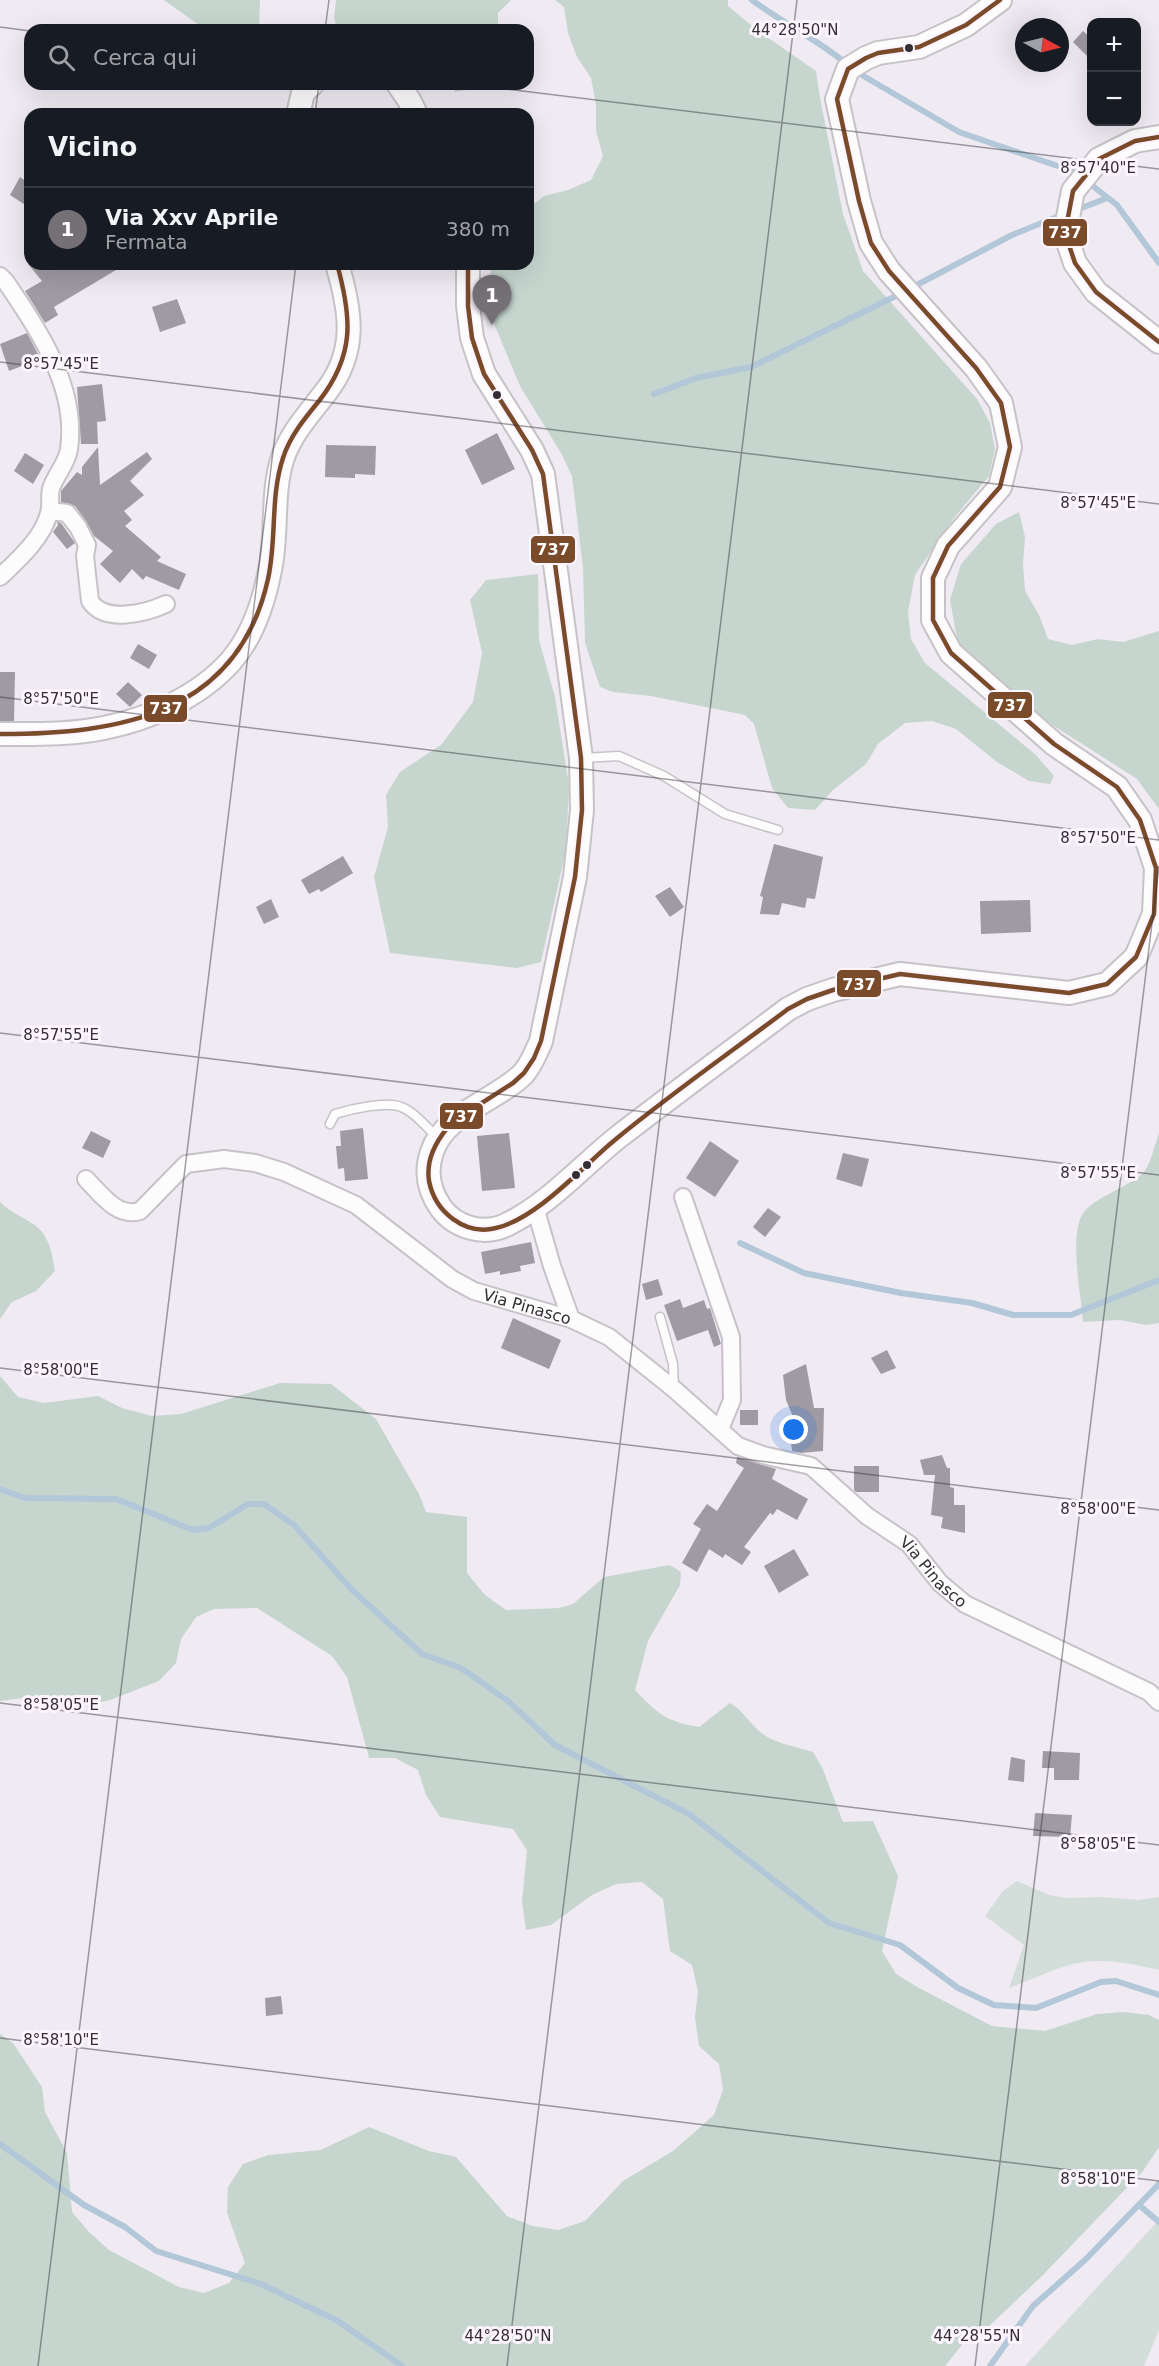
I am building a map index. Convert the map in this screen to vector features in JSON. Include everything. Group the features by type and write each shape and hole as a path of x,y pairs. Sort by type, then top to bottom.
{"main road":[{"path":"468,270 468,306 472,338 484,374 532,450 543,474 581,758 582,810 575,877 534,1060 522,1074 455,1120 438,1138 430,1157 429,1182 434,1198 445,1213 466,1227 485,1230 504,1226 535,1207 625,1132 788,1009 807,999 833,990 900,974 1069,993 1107,984 1136,957 1154,914 1156,868 1140,820 1117,787 1054,744 951,653 933,620 933,578 948,546 1000,487 1010,447 1001,403 976,368 889,271 871,243 859,201 837,99 848,69 866,58 878,53 919,47 966,25 1000,0"},
{"path":"299,108 306,90"},
{"path":"403,90 414,108"},
{"path":"1159,138 1135,141 1099,159 1074,191 1065,233 1075,263 1095,292 1159,342"},
{"path":"0,734 75,732 105,728 141,717 201,688 232,660 253,624 265,593 271,568 278,478 283,459 299,426 338,374 345,355 350,320 348,301 340,270"}],"street":[{"path":"0,276 38,331 62,383 70,428 66,461 52,485 49,497 50,511 23,555 0,577"},
{"path":"50,511 67,513 78,527 87,545 85,556 90,601 94,607 112,614 147,613 166,604"},
{"name":"Via Pinasco","path":"86,1179 111,1205 131,1214 140,1212 186,1164 224,1159 255,1163 284,1172 356,1204 452,1279 474,1291 571,1319 609,1338 674,1389 738,1446 763,1455 812,1466 867,1516 909,1544 940,1583 965,1604 1149,1692 1159,1702"},
{"path":"683,1197 731,1337 732,1400 720,1430"},
{"path":"535,1207 552,1266 571,1319"}],"lane":[{"path":"581,758 619,756 664,776 725,814 778,830"},
{"path":"330,1124 335,1114 347,1110 392,1104 404,1108 438,1138"},
{"path":"660,1317 673,1364 674,1389"}],"shaded area":[{"path":"164,0 260,0 259,24 198,24"},
{"path":"336,0 511,0 498,13 498,24 336,24 334,18"},
{"path":"555,0 728,0 728,6 757,30 816,71 843,214 863,271 977,399 990,423 995,449 989,476 954,518 915,575 908,612 911,639 925,663 1036,755 1054,776 1050,784 1029,781 997,762 956,729 932,721 905,723 878,744 866,764 833,790 815,810 788,808 772,788 754,724 745,715 651,696 613,692 600,687 585,643 583,568 572,476 561,453 520,386 485,302 491,270 534,270 534,204 544,196 568,190 591,180 603,156 596,131 596,105 591,78 577,57 568,33 564,7"},
{"path":"1019,512 1025,537 1023,564 1025,591 1039,615 1048,639 1072,645 1098,639 1123,642 1159,631 1159,809 1137,779 1043,719 958,644 950,600 961,564 996,524"},
{"path":"538,574 539,640 555,697 569,785 566,850 541,962 517,968 390,953 374,877 388,827 386,795 400,772 442,744 473,702 482,653 470,600 486,580"},
{"path":"1159,1133 1159,1323 1146,1325 1120,1320 1083,1322 1076,1253 1081,1217 1092,1204 1144,1172 1151,1159"},
{"path":"0,1202 43,1233 51,1251 55,1271 36,1291 12,1302 0,1319"},
{"path":"0,1376 18,1397 44,1403 98,1396 122,1408 152,1416 181,1414 280,1383 331,1384 376,1419 419,1494 426,1512 467,1517 467,1573 485,1595 506,1610 559,1608 573,1604 604,1577 670,1565 681,1572 680,1585 648,1641 635,1690 663,1715 678,1722 699,1727 730,1703 769,1738 813,1752 822,1767 843,1822 873,1821 898,1876 882,1951 896,1974 992,2026 1045,2031 1097,2014 1123,2012 1149,2015 1159,2020 1159,2147 1143,2171 1042,2276 987,2328 965,2341 945,2366 0,2366 0,2034 13,2043 42,2087 45,2112 67,2153 72,2212 109,2250 179,2287 204,2293 229,2283 245,2263 227,2213 228,2187 243,2164 268,2155 321,2150 369,2127 429,2151 456,2157 507,2216 533,2226 558,2230 585,2221 623,2181 673,2151 714,2115 723,2090 719,2064 699,2046 695,2018 698,1991 692,1965 670,1951 663,1899 642,1882 616,1884 592,1895 551,1925 526,1930 522,1902 527,1850 513,1829 440,1817 426,1795 418,1770 395,1758 369,1758 347,1677 332,1656 257,1608 214,1609 196,1617 181,1639 176,1663 159,1681 110,1700 84,1706 60,1704 36,1696 0,1701"},
{"path":"1017,1881 1049,1895 1066,1898 1102,1897 1138,1900 1159,1897 1159,1970 1124,1963 1089,1961 1066,1966 1009,1988 1024,1945 985,1916 1003,1891"},
{"path":"1157,2222 1159,2224 1159,2330 1144,2366 1025,2366"}],"building":[{"path":"1083,31 1087,35 1087,56 1073,42"},
{"path":"20,177 24,180 24,204 10,195"},
{"path":"33,270 116,270 54,307 58,315 45,323 25,291 42,281"},
{"path":"177,299 186,323 160,332 152,307"},
{"path":"27,333 38,354 25,359 27,364 9,371 0,344"},
{"path":"102,384 106,421 97,422 98,444 81,444 77,387"},
{"path":"497,433 515,469 482,485 465,450"},
{"path":"326,445 376,446 375,475 355,474 355,478 325,477"},
{"path":"98,447 100,485 147,452 152,459 130,481 144,495 124,511 132,520 125,526 161,557 157,561 186,574 179,590 146,576 143,580 132,569 120,583 100,564 113,551 94,536 75,506 61,502 61,491 77,472 82,475 82,467"},
{"path":"25,453 44,465 33,484 14,471"},
{"path":"57,522 61,523 75,543 67,549 53,532 58,525"},
{"path":"138,644 157,655 149,669 130,658"},
{"path":"0,672 15,672 14,721 0,721"},
{"path":"128,682 142,695 130,707 116,694"},
{"path":"774,844 823,857 815,899 807,898 805,908 782,903 779,915 760,914 763,897 760,896"},
{"path":"343,856 353,873 321,892 319,889 309,894 301,880"},
{"path":"670,887 684,907 670,917 655,896"},
{"path":"271,899 279,917 264,924 256,907"},
{"path":"1030,900 1031,932 981,934 980,901"},
{"path":"363,1128 368,1179 345,1181 344,1168 338,1169 336,1146 341,1146 340,1131"},
{"path":"91,1131 111,1141 103,1158 82,1148"},
{"path":"509,1133 515,1188 482,1191 477,1136"},
{"path":"710,1141 739,1161 715,1197 686,1178"},
{"path":"843,1153 869,1159 862,1187 836,1179"},
{"path":"768,1208 781,1217 765,1237 753,1227"},
{"path":"531,1242 535,1263 520,1266 521,1271 500,1275 500,1271 485,1274 481,1252"},
{"path":"658,1279 663,1295 646,1300 642,1284"},
{"path":"680,1299 683,1308 704,1300 707,1309 710,1308 721,1344 714,1347 708,1330 677,1341 664,1305"},
{"path":"513,1318 561,1340 549,1369 501,1348"},
{"path":"887,1350 896,1368 881,1374 871,1358"},
{"path":"806,1364 814,1408 824,1408 823,1451 801,1453 792,1451 789,1425 796,1424 786,1400 783,1375"},
{"path":"740,1410 758,1410 758,1425 740,1425"},
{"path":"942,1455 947,1468 950,1468 950,1487 954,1488 954,1505 965,1505 965,1533 941,1528 943,1517 931,1515 935,1475 924,1475 920,1460"},
{"path":"737,1457 776,1469 772,1479 808,1499 797,1520 777,1509 773,1515 770,1513 744,1547 751,1552 742,1565 725,1554 723,1558 709,1549 697,1572 682,1563 701,1529 693,1524 707,1504 717,1511 744,1468 736,1463"},
{"path":"854,1466 879,1466 879,1492 856,1492 854,1490"},
{"path":"794,1549 809,1575 779,1593 764,1566"},
{"path":"1043,1751 1080,1753 1079,1780 1054,1780 1054,1768 1042,1768"},
{"path":"1011,1757 1025,1760 1024,1782 1008,1780"},
{"path":"1035,1813 1072,1815 1070,1837 1033,1836"},
{"path":"281,1996 283,2014 266,2016 265,1998"}],"waterway":[{"path":"752,0 847,64"},
{"path":"855,71 959,132 1075,172 1117,205 1159,263"},
{"path":"1074,211 1107,198"},
{"path":"911,288 1012,235 1064,214"},
{"path":"654,394 696,378 751,367 902,293"},
{"path":"740,1243 804,1273 901,1293 972,1303 1013,1315 1071,1315 1159,1280"},
{"path":"0,1489 25,1498 116,1499 193,1530 209,1528 248,1504 264,1504 294,1525 351,1589 422,1654 461,1668 508,1701 555,1745 689,1814 829,1923 900,1945 958,1988 994,2005 1036,2008 1101,1982 1116,1981 1159,1995"},
{"path":"0,2144 84,2205 125,2227 156,2251 261,2284 338,2321 402,2366"},
{"path":"990,2366 1033,2306 1085,2260 1159,2184"},
{"path":"1139,2205 1159,2222"}],"transit line":[{"name":"737","path":"468,270 468,306 472,338 484,374 532,450 543,474 581,758 582,810 575,877 541,1041 534,1058 524,1073 513,1083 448,1127 435,1146 430,1159 429,1181 438,1203 445,1212 463,1225 484,1230 512,1223 544,1203 658,1105 788,1009 807,999 833,990 900,974 1069,993 1107,984 1136,957 1154,914 1156,868 1140,820 1117,787 1054,744 951,653 933,620 933,578 948,546 1000,487 1010,447 1001,403 976,368 889,271 871,243 859,201 837,99 848,69 866,58 878,53 919,47 966,25 1000,0"},
{"name":"737","path":"1159,137 1135,141 1099,159 1073,191 1065,233 1075,263 1096,292 1159,342"},
{"name":"737","path":"0,734 88,729 129,721 167,708 201,688 230,661 253,625 268,579 276,488 283,458 298,428 331,384 344,352 347,336 346,302 338,270"}],"place":[{"name":"Via Xxv Aprile","path":"492,325"}]}
